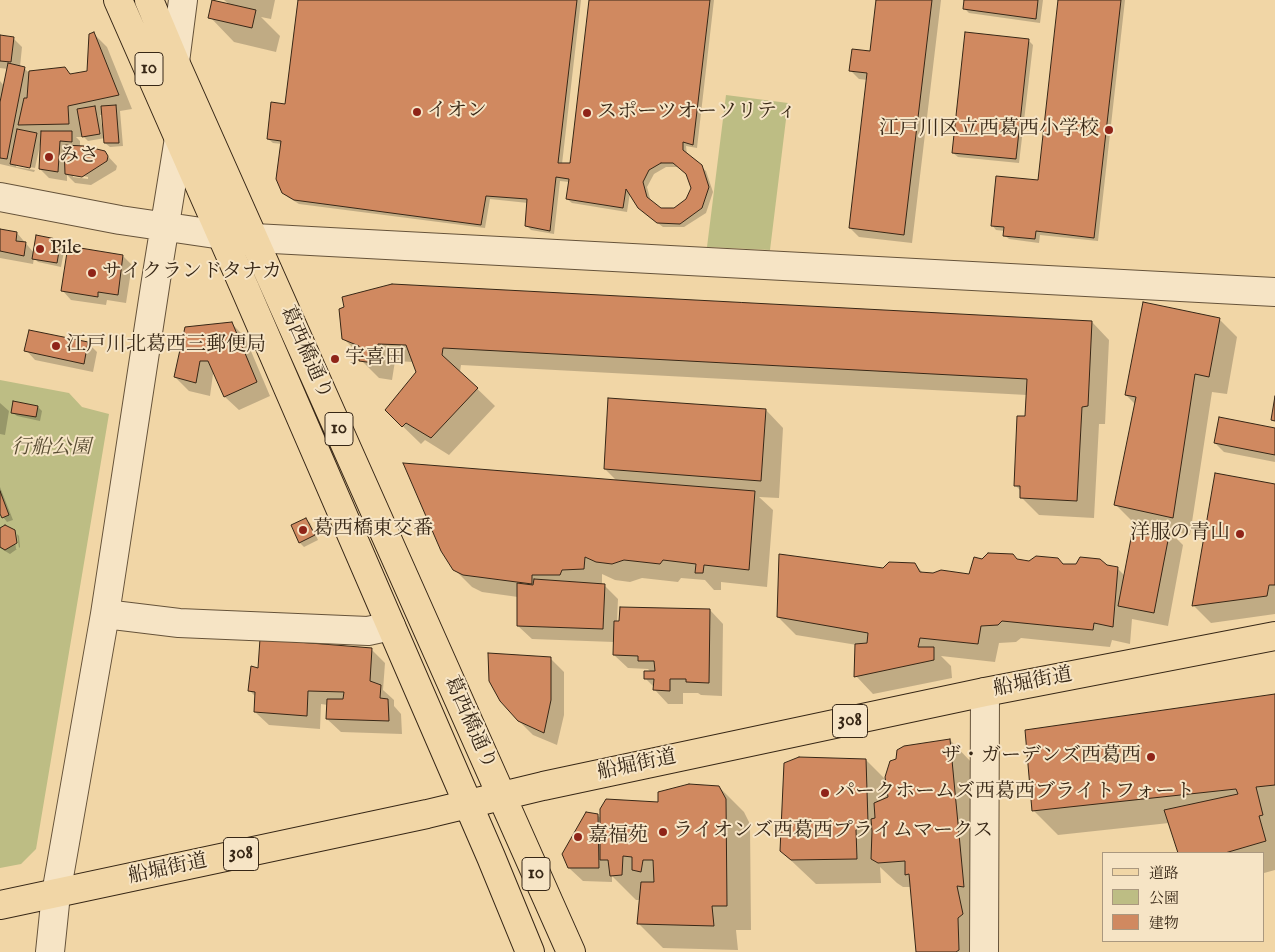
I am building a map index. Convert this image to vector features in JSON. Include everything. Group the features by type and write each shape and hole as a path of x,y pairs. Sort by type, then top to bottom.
{"main road":[{"name":"葛西橋通り","path":"118,0 222,235 491,857 530,952"},
{"name":"葛西橋通り","path":"149,0 571,952"},
{"name":"船堀街道","path":"0,905 427,814 543,786 985,692 1275,636"}],"street":[{"path":"50,952 56,894 105,614 179,138 175,62 184,0"},
{"path":"0,197 120,220 254,238 1275,292"},
{"path":"105,614 199,624 368,631 391,626"},
{"path":"984,952 985,692"}],"green space":[{"path":"726,95 788,103 770,250 707,247"},
{"name":"行船公園","path":"0,380 69,393 82,407 109,414 36,849 21,864 0,868"}],"building":[{"path":"212,0 256,10 252,28 208,18"},
{"name":"イオン","path":"298,0 577,0 558,163 570,163 589,0 710,0 693,145 683,142 683,150 702,165 709,187 702,208 680,224 657,223 638,208 626,189 623,208 566,199 569,179 556,177 550,231 525,226 527,199 486,196 481,225 294,200 282,193 276,179 281,141 267,139 271,102 285,104","holes":["661,163 673,163 686,174 691,188 686,199 674,208 661,208 647,197 643,182 649,170"]},
{"path":"876,0 932,0 904,235 849,228 867,73 849,71 852,49 870,51"},
{"path":"964,0 1038,0 1036,19 963,9"},
{"path":"1058,0 1121,0 1094,238 1036,231 1035,239 1003,236 1004,227 991,226 996,176 1038,180"},
{"path":"94,32 119,95 68,106 69,124 18,125 24,98 27,98 29,71 65,67 70,74 87,71 89,34"},
{"path":"965,32 1029,39 1016,159 952,153"},
{"path":"0,35 14,37 11,62 0,61"},
{"path":"8,63 25,67 7,159 0,158 0,102"},
{"path":"116,105 119,143 104,143 101,106"},
{"path":"95,106 100,134 82,137 77,109"},
{"path":"17,129 37,133 30,168 10,164"},
{"path":"41,131 72,131 72,142 60,141 58,172 39,169"},
{"path":"64,145 84,146 105,151 108,156 107,161 82,177 65,174"},
{"path":"0,229 17,232 16,241 26,242 24,256 0,251"},
{"path":"36,235 61,240 57,263 32,259"},
{"name":"サイクランドタナカ","path":"68,246 123,255 118,295 98,292 98,297 61,291"},
{"path":"392,284 1092,321 1088,406 1082,407 1077,501 1020,498 1020,486 1014,486 1017,416 1025,416 1027,379 443,348 442,355 478,388 431,438 406,423 402,427 385,410 416,372 406,345 378,344 374,363 359,361 359,346 342,339 339,309 344,307 342,297"},
{"path":"1143,302 1220,318 1209,377 1195,374 1173,518 1114,505 1136,397 1125,395"},
{"path":"232,322 257,382 224,397 208,361 200,361 196,383 174,377 185,327"},
{"name":"江戸川北葛西三郵便局","path":"29,330 88,342 84,364 24,351"},
{"path":"1275,396 1275,421 1271,420"},
{"path":"608,398 766,409 761,481 604,469"},
{"path":"13,401 38,406 36,417 11,413"},
{"path":"1219,417 1275,428 1275,455 1214,443"},
{"path":"403,463 755,491 749,570 704,565 703,573 695,573 696,564 663,560 660,564 624,560 612,564 596,562 585,557 584,569 562,570 560,575 532,575 532,584 463,575 453,570 441,551"},
{"name":"洋服の青山","path":"1215,473 1275,484 1275,585 1269,585 1267,596 1192,606"},
{"path":"0,491 9,515 2,518 0,514"},
{"name":"葛西橋東交番","path":"306,518 315,535 299,543 291,525"},
{"path":"1134,523 1170,530 1154,613 1118,606"},
{"path":"5,525 15,530 17,543 5,550 0,547 0,528"},
{"path":"988,553 1013,554 1017,559 1029,561 1036,556 1058,558 1063,564 1076,564 1080,557 1100,559 1107,565 1118,567 1113,627 1094,623 1093,630 1002,621 998,625 981,626 978,644 920,638 918,647 934,647 934,660 854,677 855,644 867,643 868,633 777,617 779,554 883,568 889,562 915,563 920,572 933,573 941,570 969,574 974,557 982,559"},
{"path":"534,579 605,584 603,629 517,626 517,583 533,585"},
{"path":"620,607 710,609 709,683 686,682 686,679 670,679 670,691 653,690 654,679 644,679 644,671 655,671 654,661 638,661 638,656 613,655 614,621 619,621"},
{"path":"260,639 372,648 370,681 381,685 380,698 388,699 389,721 326,719 327,699 343,699 344,692 308,691 307,716 254,712 255,692 248,691 251,666 258,668"},
{"path":"488,653 551,657 551,700 544,733 518,721 500,701 489,681"},
{"name":"ザ・ガーデンズ西葛西","path":"1275,694 1275,785 1256,787 1263,815 1259,816 1266,841 1228,852 1178,852 1164,810 1238,794 1236,789 1032,811 1025,730"},
{"path":"950,739 964,887 957,886 963,914 958,918 959,950 956,952 916,952 909,874 905,875 905,861 878,863 871,859 871,819 875,818 874,803 888,797 885,777 890,761 896,759 897,750 904,746"},
{"name":"パークホームズ西葛西ブライトフォート","path":"799,757 866,759 868,822 856,830 857,859 791,860 780,851 784,763"},
{"name":"ライオンズ西葛西プライムマークス","path":"689,784 719,786 726,799 727,906 712,906 714,926 637,924 641,882 654,882 653,860 643,860 641,872 632,870 632,857 623,856 622,875 610,876 608,860 600,860 600,809 606,799 658,802 658,792"},
{"path":"586,812 598,814 599,868 568,868 562,854"}],"place":[{"name":"イオン","path":"417,112"},
{"name":"スポーツオーソリティ","path":"587,113"},
{"name":"江戸川区立西葛西小学校","path":"1109,130"},
{"name":"みさ","path":"49,157"},
{"name":"Pile","path":"40,249"},
{"name":"サイクランドタナカ","path":"92,273"},
{"name":"江戸川北葛西三郵便局","path":"56,346"},
{"name":"宇喜田","path":"335,359"},
{"name":"葛西橋東交番","path":"303,530"},
{"name":"洋服の青山","path":"1240,534"},
{"name":"ザ・ガーデンズ西葛西","path":"1151,757"},
{"name":"パークホームズ西葛西ブライトフォート","path":"825,793"},
{"name":"ライオンズ西葛西プライムマークス","path":"663,832"},
{"name":"嘉福苑","path":"578,837"}]}
